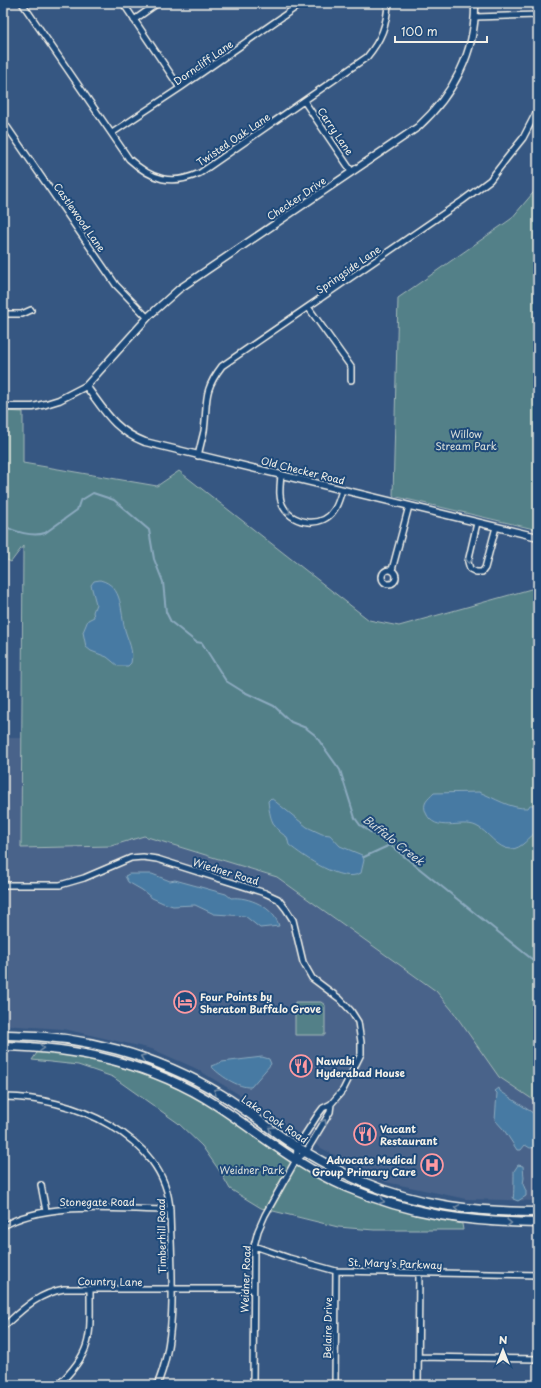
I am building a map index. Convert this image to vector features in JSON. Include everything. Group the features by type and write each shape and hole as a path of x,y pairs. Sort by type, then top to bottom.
{"main road":[{"name":"Lake Cook Road","path":"3,1035 43,1036 74,1041 120,1050 155,1062 208,1086 306,1152 359,1180 409,1198 468,1209 538,1212"},
{"path":"3,1046 43,1048 76,1052 111,1059 150,1072 181,1085 214,1104 296,1160 346,1187 394,1205 433,1215 467,1220 538,1223"}],"street":[{"name":"Twisted Oak Lane","path":"22,3 129,159 151,175 163,179 188,178 200,173 367,57 378,45 385,28 388,3"},
{"path":"123,3 180,88"},
{"path":"134,20 158,3"},
{"name":"Dorncliff Lane","path":"112,133 180,88 302,3"},
{"name":"Checker Drive","path":"86,386 147,317 179,289 418,127 436,111 455,83 469,52 475,17 475,3"},
{"path":"475,17 538,15"},
{"name":"Carry Lane","path":"304,101 352,172"},
{"name":"Springside Lane","path":"198,456 204,430 206,395 212,379 222,366 462,201 490,180 523,138 538,109"},
{"name":"Castlewood Lane","path":"3,121 116,285 147,317"},
{"path":"308,307 351,367 351,380"},
{"path":"3,314 22,314 31,310"},
{"path":"3,407 33,407 46,404 60,400 86,386"},
{"name":"Old Checker Road","path":"86,386 114,423 132,437 145,442 538,537"},
{"path":"281,475 281,501 285,510 300,521 308,522 327,517 334,511 342,490"},
{"path":"392,570 408,506"},
{"path":"477,523 468,562 470,569 476,572 482,572 485,568 496,527"},
{"name":"Wiedner Road","path":"3,885 60,885 84,878 131,858 142,857 157,859 265,893 278,899 286,909 293,920 303,962 312,978 340,999 351,1010 358,1022 361,1042"},
{"name":"Weidner Road","path":"253,1385 254,1246 258,1230 296,1160 298,1147 322,1108 331,1104 343,1090 361,1054 361,1042"},
{"name":"Timberhill Road","path":"3,1097 28,1097 57,1102 80,1110 109,1124 132,1142 151,1160 166,1185 169,1195 170,1210 170,1339 164,1370 157,1385"},
{"name":"Weidner Road","path":"296,1160 306,1152 330,1112 331,1104"},
{"path":"41,1185 46,1211"},
{"name":"Stonegate Road","path":"3,1226 26,1216 46,1211 65,1209 170,1210"},
{"name":"St. Mary's Parkway","path":"254,1246 294,1260 336,1271 419,1274 538,1275"},
{"name":"Belaire Drive","path":"335,1385 336,1271"},
{"path":"418,1385 419,1274"},
{"name":"Country Lane","path":"3,1327 30,1302 49,1292 64,1289 253,1289"},
{"path":"58,1385 78,1364 87,1348 90,1332 90,1289"},
{"path":"419,1357 538,1359"}],"shaded area":[{"path":"100,580 108,583 113,588 120,600 125,630 132,654 131,663 128,666 118,666 107,657 91,651 86,647 83,632 88,620 94,617 93,612 96,604 91,585 94,581"},
{"path":"3,738 22,738 21,847 111,846 144,836 277,877 436,991 538,1103 538,1201 466,1199 386,1182 321,1148 240,1095 195,1068 152,1049 64,1029 3,1025"},
{"path":"479,792 515,807 528,808 530,805 538,805 538,830 522,845 511,849 501,846 476,826 470,824 449,825 436,823 430,819 426,813 425,804 434,793"},
{"path":"271,798 307,827 322,834 330,835 340,846 362,855 364,860 361,873 344,875 334,872 313,862 289,845 287,837 278,830 273,822 268,801"},
{"path":"129,874 152,874 170,881 175,880 226,894 231,898 252,901 260,904 272,913 279,926 260,928 245,916 214,914 195,905 173,906 163,903 152,898 128,882 125,876"},
{"path":"262,1057 269,1059 271,1064 251,1087 246,1087 229,1080 211,1066 222,1062"},
{"path":"499,1088 500,1091 536,1115 538,1118 538,1147 530,1148 525,1145 521,1150 517,1150 504,1130 495,1120 497,1093 495,1091"},
{"path":"518,1165 523,1166 523,1184 526,1191 526,1196 518,1201 513,1199 514,1171"}],"green space":[{"name":"Willow Stream Park","path":"538,187 538,530 393,496 398,298 511,219"},
{"path":"3,411 23,412 23,463 157,486 179,471 369,620 399,626 538,587 538,1103 499,1077 452,1010 436,991 277,877 144,836 111,846 21,848 23,546 11,562 3,558"},
{"path":"295,1002 321,1002 325,1005 325,1035 295,1035"},
{"name":"Weidner Park","path":"39,1050 80,1056 149,1075 197,1098 360,1196 413,1214 462,1224 463,1230 374,1230 338,1227 261,1208 230,1189 202,1146 178,1123 113,1077 78,1065 32,1060"}],"waterway":[{"name":"Buffalo Creek","path":"3,525 24,533 45,533 77,510 80,501 93,493 114,500 149,530 154,559 163,582 166,612 171,622 196,642 202,643 226,681 242,691 274,706 291,722 306,728 315,735 340,770 355,818 360,825 390,845 538,964"},
{"path":"364,857 390,845"}],"place":[{"name":"Four Points by Sheraton Buffalo Grove","path":"185,1002"},
{"name":"Nawabi Hyderabad House","path":"301,1066"},
{"name":"Vacant Restaurant","path":"365,1134"},
{"name":"Advocate Medical Group Primary Care","path":"432,1165"}]}
